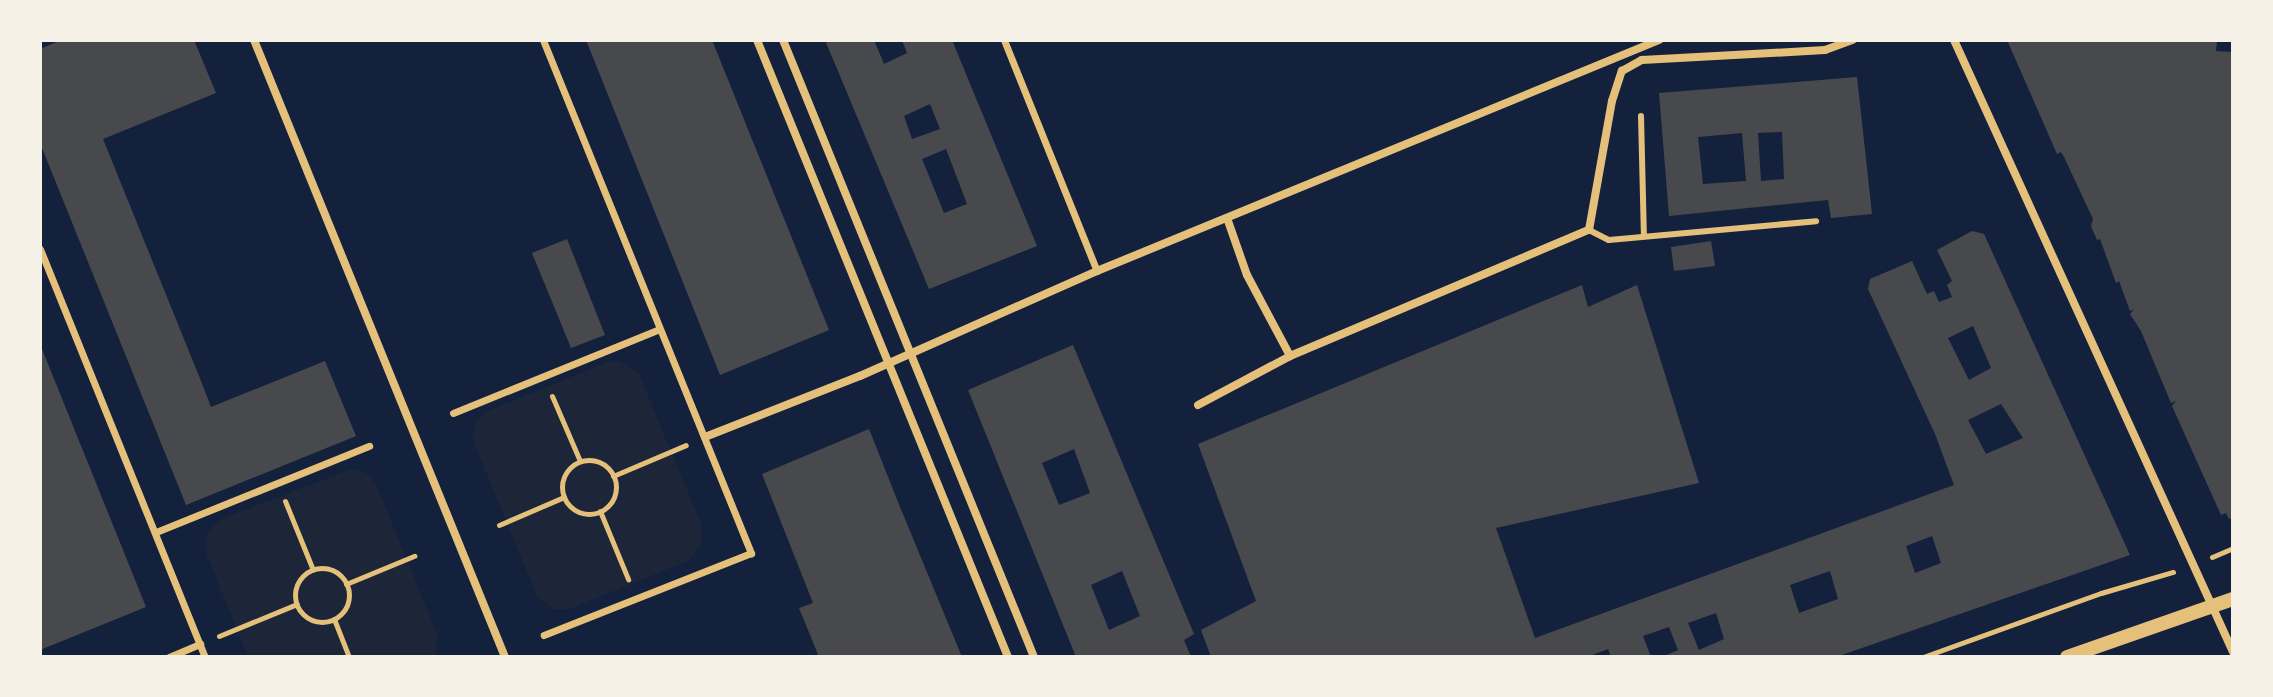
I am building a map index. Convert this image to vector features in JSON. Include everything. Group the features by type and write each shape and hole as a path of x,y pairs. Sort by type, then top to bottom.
{"street":[{"path":"254,40 505,657"},
{"path":"543,40 751,553 544,635"},
{"path":"757,40 1008,657"},
{"path":"783,40 1034,657"},
{"path":"1004,40 1097,271"},
{"path":"705,437 860,376 1097,271 1659,40"},
{"path":"1198,405 1290,356 1589,230 1612,101 1622,71 1642,60 1825,50 1852,40"},
{"path":"1954,40 2233,652"},
{"path":"1227,218 1247,275 1290,356"},
{"path":"40,249 205,657"},
{"path":"453,413 660,329"},
{"path":"156,532 369,446"},
{"path":"2067,657 2233,599"},
{"path":"169,657 200,644"}],"lane":[{"path":"1641,116 1644,236"},
{"path":"1589,230 1609,240 1816,221"}],"path":[{"path":"544,376 580,461"},
{"path":"613,476 705,437"},
{"path":"580,461 595,461 613,476 612,500 600,511 575,510 564,497 563,480 580,461"},
{"path":"277,483 313,570"},
{"path":"499,525 564,497"},
{"path":"600,511 636,598"},
{"path":"2223,553 2233,548"},
{"path":"346,584 414,556"},
{"path":"313,570 336,572 346,584 348,600 334,619 325,622 308,618 297,604 300,580 313,570"},
{"path":"1923,657 2101,593 2171,572"},
{"path":"200,644 297,604"},
{"path":"334,619 349,657"}],"shaded area":[{"path":"619,361 639,374 702,526 701,546 688,561 569,609 553,609 537,596 474,443 474,427 485,412 608,362"},
{"path":"351,469 366,473 376,484 437,634 436,657 248,657 206,553 207,532 222,519"}],"building":[{"path":"61,40 194,40 216,93 103,139 211,407 325,361 356,436 186,505 40,143 40,49"},
{"path":"586,40 712,40 829,330 720,375"},
{"path":"825,40 874,40 884,64 907,53 902,40 952,40 1037,246 929,289","holes":["930,104 940,129 912,139 904,116","946,149 967,204 944,213 922,159"]},
{"path":"2007,40 2217,40 2216,51 2233,52 2233,517 2229,519 2226,513 2221,515 2172,406 2176,401 2171,403 2141,331 2130,314 2134,309 2130,311 2119,281 2116,283 2100,239 2097,240 2091,226 2093,219 2064,157 2061,152 2057,154"},
{"path":"1857,77 1872,214 1831,218 1828,200 1669,216 1659,93","holes":["1782,132 1784,179 1761,181 1758,133","1742,133 1746,181 1703,184 1698,137"]},
{"path":"1972,231 1984,234 2130,555 1836,657 1662,657 1678,650 1669,627 1643,636 1651,657 1611,657 1608,649 1587,657 1211,657 1201,630 1256,601 1198,444 1582,285 1588,307 1637,285 1699,483 1496,528 1535,638 1954,485 1935,434 1868,289 1870,279 1912,261 1927,294 1934,291 1939,302 1952,297 1947,285 1952,281 1937,250","holes":["1973,326 1991,368 1969,380 1948,338","2001,404 2023,438 1986,454 1968,420","1932,536 1941,563 1915,573 1906,546","1830,571 1838,599 1799,613 1790,585","1716,613 1724,639 1699,650 1688,623"]},
{"path":"567,239 605,335 571,348 532,253"},
{"path":"1711,241 1715,266 1674,271 1671,247"},
{"path":"40,344 146,607 40,650"},
{"path":"1073,345 1194,634 1184,640 1191,657 1076,657 968,390","holes":["1074,449 1090,493 1059,505 1042,463","1122,571 1140,616 1109,630 1091,585"]},
{"path":"869,429 962,657 819,657 799,608 813,603 762,474"}]}
